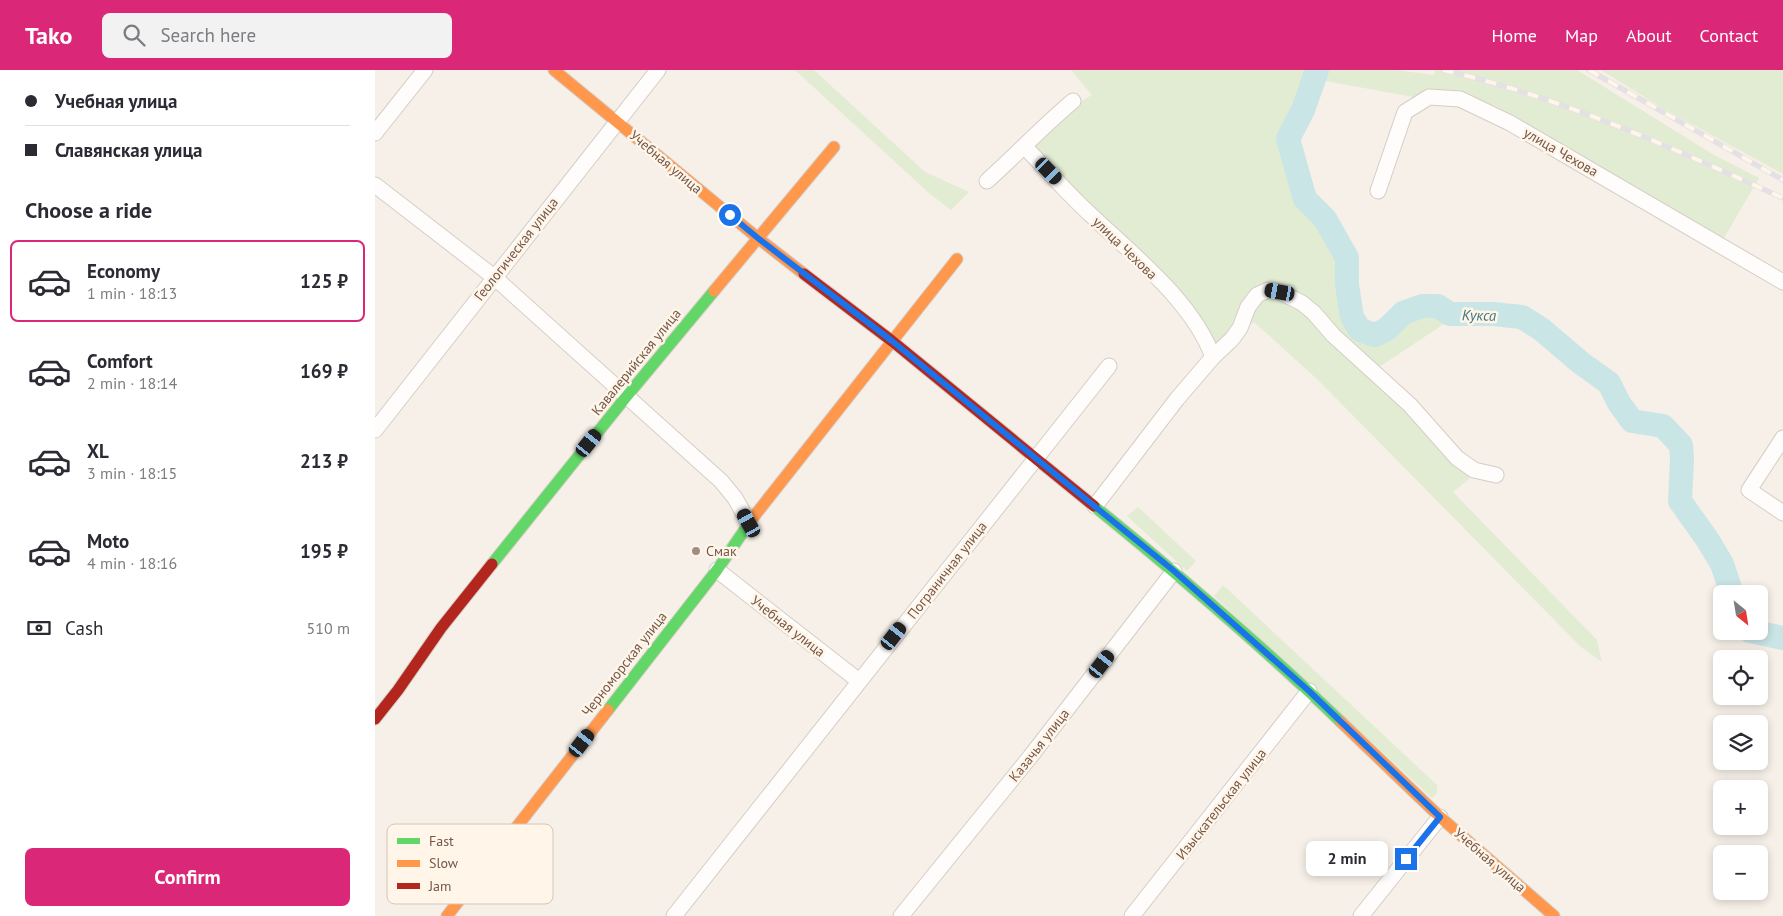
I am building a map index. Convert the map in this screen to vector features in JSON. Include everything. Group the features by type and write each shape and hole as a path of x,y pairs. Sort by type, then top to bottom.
{"street":[{"path":"375,133 425,70"},
{"name":"Учебная улица","path":"554,70 758,238 892,341 1174,571 1309,691 1440,817 1554,916"},
{"name":"Геологическая улица","path":"375,430 658,70"},
{"name":"улица Чехова","path":"1379,191 1405,112 1429,97 1460,99 1510,123 1783,282"},
{"path":"987,181 1025,146 1044,125 1073,101"},
{"name":"улица Чехова","path":"1025,146 1084,208 1171,292 1207,340 1213,357"},
{"name":"Кавалерийская улица","path":"375,718 398,690 441,628 626,397 834,147"},
{"path":"375,185 494,277 721,481 735,498 749,523"},
{"name":"Черноморская улица","path":"519,824 717,570 749,523 957,259"},
{"path":"1095,506 1177,398 1213,357 1232,339 1240,328 1248,307 1257,295 1268,290 1280,292 1302,303 1314,313 1333,335 1410,405 1457,458 1474,470 1496,475"},
{"name":"Пограничная улица","path":"674,916 1109,366"},
{"path":"1783,438 1749,490 1783,513"},
{"name":"Учебная улица","path":"717,570 859,681"},
{"name":"Казачья улица","path":"901,916 1030,757 1174,571"},
{"name":"Изыскательская улица","path":"1132,916 1309,691"},
{"path":"1361,916 1440,817"},
{"name":"Черноморская улица","path":"447,916 456,904"}],"green space":[{"path":"795,70 814,70 925,172 969,192 951,210 930,194"},
{"path":"1071,70 1311,70 1283,137 1301,201 1323,223 1342,260 1343,289 1349,317 1357,333 1375,339 1391,332 1405,317 1423,310 1436,312 1450,320 1376,369 1337,334 1266,285 1236,327 1215,349 1031,146 1073,106 1092,95"},
{"path":"1323,70 1396,70 1434,75 1435,70 1577,70 1714,155 1759,178 1724,238 1632,188 1496,106 1462,94 1419,98 1320,80"},
{"path":"1601,70 1783,70 1783,174 1662,108"},
{"path":"1270,293 1300,306 1475,474 1453,492 1597,640 1602,662 1581,647 1317,379 1254,322 1246,328 1254,305"},
{"path":"1138,507 1196,561 1187,571 1127,516"},
{"path":"1223,585 1437,785 1437,793 1432,798 1214,596"}],"waterway":[{"name":"Кукса","path":"1317,70 1303,110 1288,139 1305,199 1325,219 1347,258 1347,285 1352,317 1360,330 1375,335 1387,329 1403,313 1422,306 1438,306 1450,314 1493,314 1522,317 1541,329 1581,363 1609,383 1619,403 1632,421 1663,426 1681,445 1680,501 1722,564 1729,585"},
{"name":"Кукса","path":"1768,635 1783,638"}],"railway":[{"path":"1443,70 1530,94 1616,125 1783,198"},
{"path":"1589,70 1783,180"}],"traffic: fast":[{"path":"492,564 714,291"},
{"path":"1094,506 1220,611 1341,722"},
{"path":"608,710 717,570 752,519"}],"traffic: slow":[{"path":"554,70 804,274"},
{"path":"714,291 834,147"},
{"path":"752,519 957,259"},
{"path":"519,824 608,710"},
{"path":"1341,722 1440,817 1554,916"},
{"path":"447,916 456,904"}],"traffic: jam":[{"path":"804,274 892,341 1094,506"},
{"path":"375,719 398,690 441,628 492,564"}],"place":[{"name":"Смак","path":"696,551"}],"route":[{"path":"730,215 892,341 1095,506 1174,571 1309,691 1440,817 1406,859"}]}
